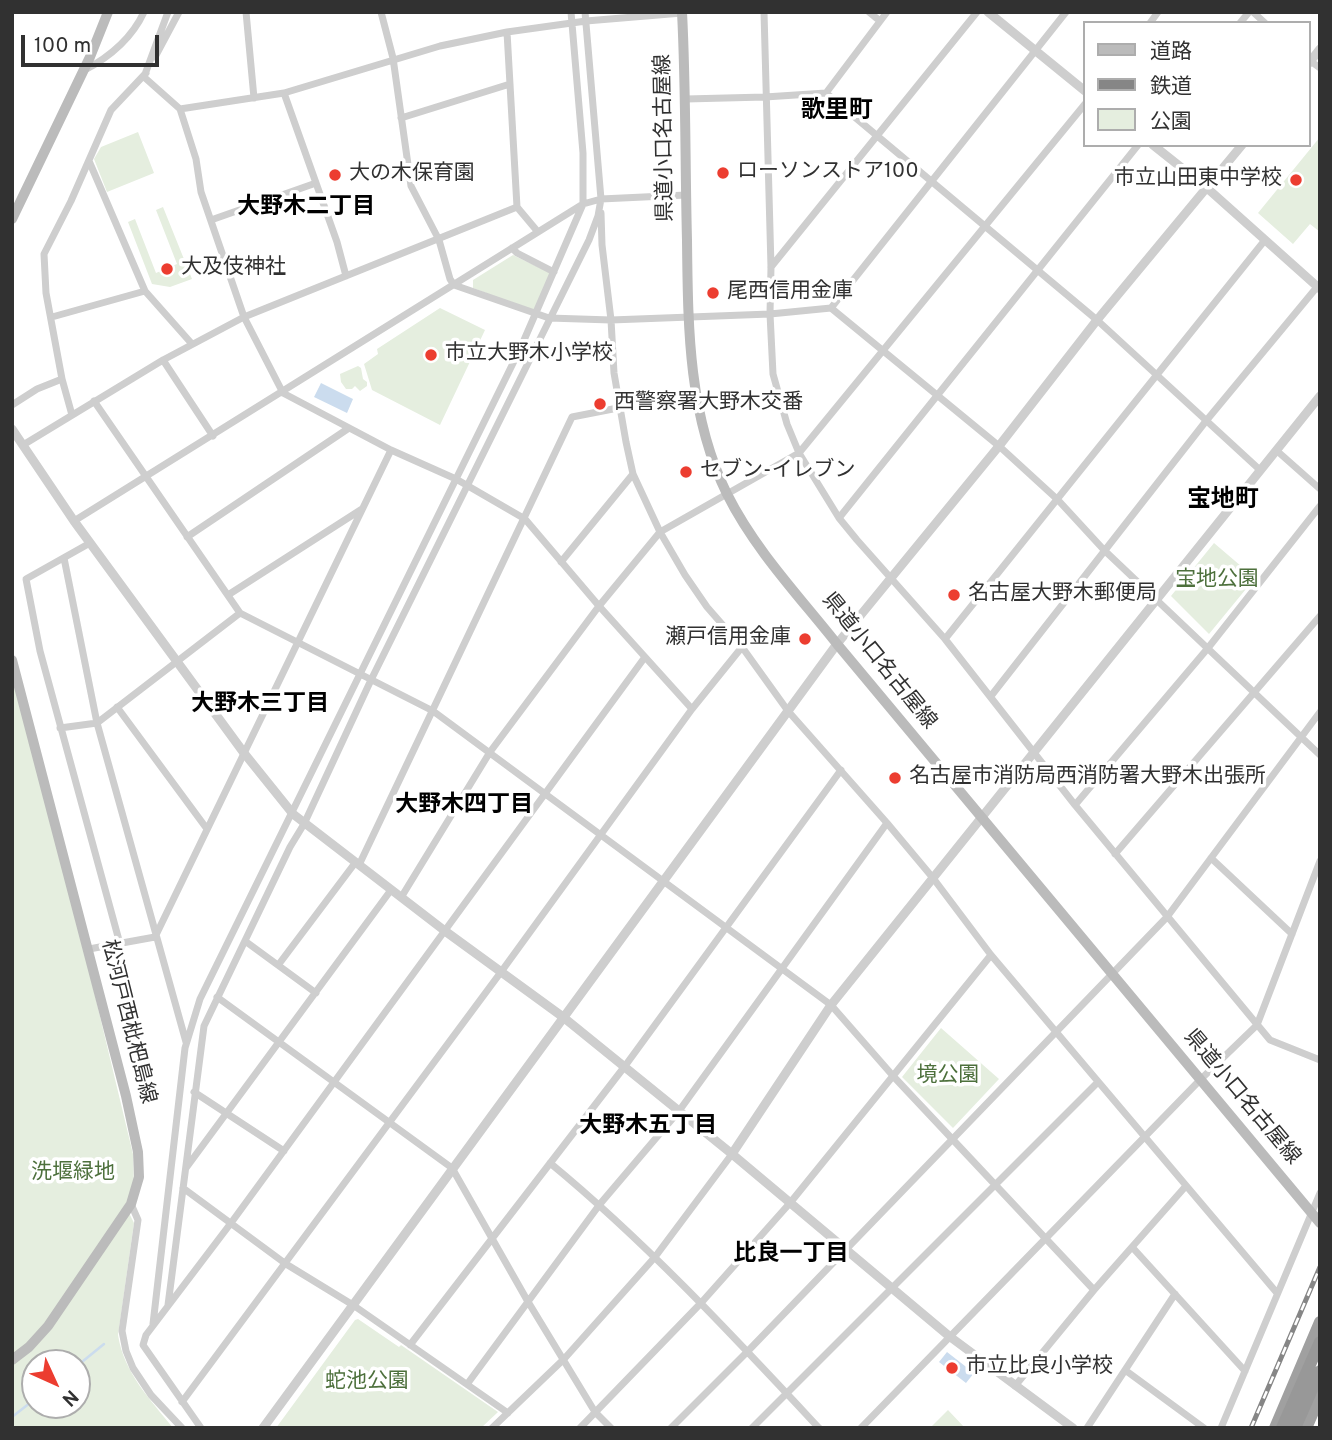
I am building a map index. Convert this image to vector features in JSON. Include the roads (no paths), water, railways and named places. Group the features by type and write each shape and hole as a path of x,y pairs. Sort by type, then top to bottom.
{"highway":[{"path":"1275,1428 1320,1322"},
{"path":"1282,1428 1320,1342"},
{"path":"1295,1428 1320,1371"},
{"path":"1306,1428 1320,1396"}],"main road":[{"path":"12,219 83,71 108,12"},
{"name":"県道小口名古屋線","path":"682,13 686,99 688,317 693,374 700,417 727,493 761,550 1320,1223"},
{"name":"松河戸西枇杷島線","path":"12,660 89,949 138,1152 139,1177 131,1204 48,1326 29,1347 12,1360"}],"street":[{"path":"83,71 104,60 130,34 144,12"},
{"path":"144,77 168,12"},
{"path":"72,415 62,379 46,293 44,254 111,110 144,77 179,12"},
{"path":"246,12 254,98"},
{"path":"381,12 393,58 411,186 439,240 454,285 549,318 611,320 770,314 831,308 1064,15 1053,12"},
{"path":"153,1324 186,1043 200,999 537,314 583,204 583,153 571,12"},
{"path":"585,12 601,199 602,245 618,408 633,474 660,532 707,607 742,647 788,711 887,823 991,955 1277,1293"},
{"path":"764,12 773,374 799,453 839,518 945,639 1075,805 1257,1026 1270,1040 1320,1060"},
{"path":"869,12 880,21"},
{"path":"826,93 887,12"},
{"path":"771,267 977,12"},
{"path":"988,12 1084,90"},
{"path":"180,109 284,93 393,58 507,32 586,21 682,13"},
{"path":"507,32 517,207 538,232"},
{"path":"144,77 180,109 196,159 201,192 244,317 283,393 391,450 456,479 525,519 692,709"},
{"path":"401,118 510,84"},
{"path":"284,93 337,242 346,276"},
{"path":"686,99 826,93 1097,320 1260,470"},
{"path":"402,896 490,752 599,606 660,532 799,453 1084,105"},
{"path":"839,518 1136,147"},
{"path":"991,696 1206,421 1319,288 1208,188 1156,147"},
{"path":"262,1428 837,643 999,446 1097,320 1240,147"},
{"path":"89,161 145,291 192,344"},
{"path":"212,220 316,183"},
{"path":"74,521 583,204 601,199 686,195"},
{"path":"169,1305 204,1026 290,847 304,824 371,680 469,487 589,240 601,199"},
{"path":"23,445 163,360 244,317 517,207"},
{"path":"945,639 1265,240"},
{"path":"512,248 554,272"},
{"path":"52,317 145,291"},
{"path":"831,308 999,446 1058,500 1104,550 1320,755"},
{"path":"163,360 213,436"},
{"path":"12,405 37,389 62,379"},
{"path":"492,1428 564,1359 656,1257 732,1154 831,1005 980,816 1320,396"},
{"path":"94,401 240,613 433,711 831,1005 894,1077 1094,1290"},
{"path":"279,964 357,864 433,711 572,417 618,408"},
{"path":"187,537 349,428"},
{"path":"12,429 90,543 244,753 293,814 445,931 563,1017 949,1336 1073,1428"},
{"path":"155,937 391,450"},
{"path":"1276,450 1320,489"},
{"path":"561,562 633,474"},
{"path":"1075,805 1208,648 1320,506"},
{"path":"228,595 362,509"},
{"path":"90,543 26,579 40,651 120,944"},
{"path":"64,558 97,723 186,1043"},
{"path":"60,728 97,723 240,613"},
{"path":"1115,853 1320,616"},
{"path":"182,1402 692,709 742,647"},
{"path":"201,1428 144,1345 146,1335 645,657"},
{"path":"117,707 208,829"},
{"path":"671,1428 1167,917 1320,712"},
{"path":"410,1345 625,1066 841,770"},
{"path":"468,1383 600,1204 679,1111 887,823"},
{"path":"1211,858 1292,934"},
{"path":"861,1428 1200,1080 1257,1026 1320,861"},
{"path":"185,1168 391,890"},
{"path":"89,949 155,937"},
{"path":"245,941 316,993"},
{"path":"580,1428 701,1303 790,1203 991,955"},
{"path":"217,997 452,1168 595,1412 611,1428"},
{"path":"752,1428 1098,1082"},
{"path":"194,1092 284,1151"},
{"path":"550,1163 600,1204 656,1257 818,1428"},
{"path":"1015,1386 1185,1186"},
{"path":"183,1188 286,1264 353,1305 508,1413"},
{"path":"1221,1428 1320,1193"},
{"path":"131,1204 138,1220 122,1331 126,1351 133,1368 151,1395 182,1428"},
{"path":"1132,1247 1245,1371"},
{"path":"1087,1428 1175,1294"},
{"path":"1125,1370 1204,1428"}],"water":[{"path":"321,383 353,399 347,413 314,397"},
{"path":"947,1352 974,1373 966,1383 939,1362"}],"waterway":[{"path":"91,1355 104,1344"},
{"path":"12,1417 21,1410"}],"railway":[{"path":"1251,1428 1320,1267"}],"place":[{"name":"ローソンストア100","path":"723,173"},
{"name":"大の木保育園","path":"335,175"},
{"name":"市立山田東中学校","path":"1296,180"},
{"name":"大及伎神社","path":"167,269"},
{"name":"尾西信用金庫","path":"713,293"},
{"name":"市立大野木小学校","path":"431,355"},
{"name":"西警察署大野木交番","path":"600,404"},
{"name":"セブン-イレブン","path":"686,472"},
{"name":"名古屋大野木郵便局","path":"954,595"},
{"name":"瀬戸信用金庫","path":"805,639"},
{"name":"名古屋市消防局西消防署大野木出張所","path":"895,778"},
{"name":"市立比良小学校","path":"952,1368"}],"district":[{"name":"歌里町","path":"837,112"},
{"name":"大野木二丁目","path":"306,208"},
{"name":"宝地町","path":"1223,501"},
{"name":"大野木三丁目","path":"260,705"},
{"name":"大野木四丁目","path":"464,806"},
{"name":"大野木五丁目","path":"648,1127"},
{"name":"比良一丁目","path":"791,1255"}],"park label":[{"name":"宝地公園","path":"1217,581"},
{"name":"境公園","path":"948,1077"},
{"name":"洗堰緑地","path":"73,1174"},
{"name":"蛇池公園","path":"367,1383"}]}
